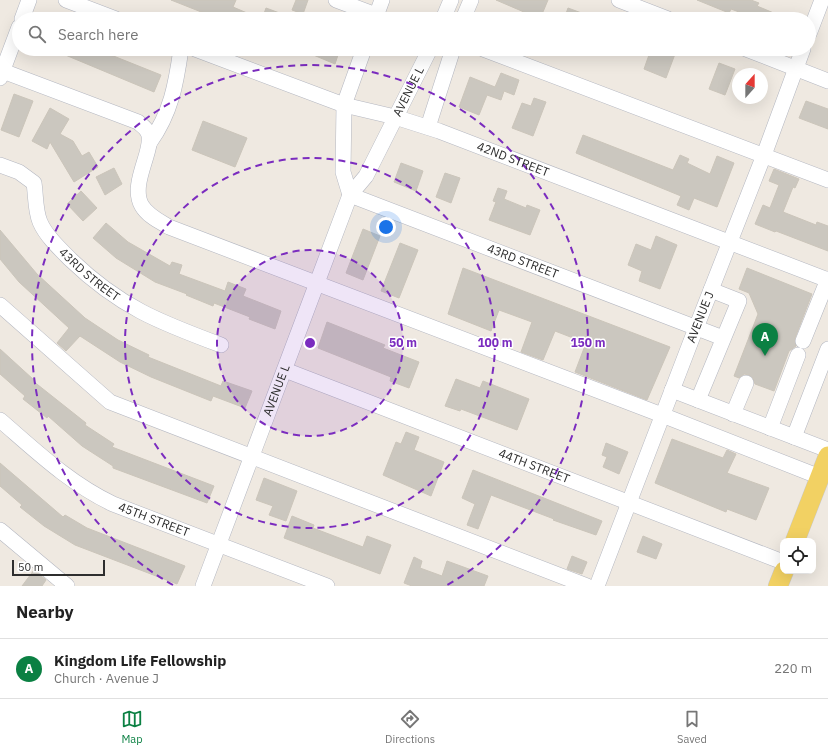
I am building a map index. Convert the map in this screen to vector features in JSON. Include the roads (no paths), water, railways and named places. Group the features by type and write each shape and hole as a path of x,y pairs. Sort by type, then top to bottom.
{"main road":[{"path":"796,538 828,456"},
{"path":"778,586 783,574"}],"street":[{"path":"25,12 29,0"},
{"path":"66,0 98,12"},
{"path":"336,0 364,12"},
{"path":"378,12 382,0"},
{"path":"446,12 451,0"},
{"path":"466,12 471,0"},
{"path":"619,0 650,12"},
{"path":"816,16 822,0"},
{"path":"12,45 1,73 138,122 148,132 150,142"},
{"path":"180,56 168,110 159,129 150,142 139,176 138,193 142,206 151,216 169,227 662,415 820,477"},
{"name":"42ND STREET","path":"214,56 344,105 396,117 428,127 828,279"},
{"path":"350,195 343,172 344,105 362,56"},
{"name":"AVENUE L","path":"203,586 318,284 350,195 366,176 426,56"},
{"path":"428,127 451,56"},
{"path":"502,56 828,180"},
{"path":"764,56 828,81"},
{"name":"AVENUE J","path":"597,586 729,242 764,155 800,56"},
{"name":"43RD STREET","path":"0,165 19,172 34,183 37,211 45,232 91,279 111,295 147,316 221,345"},
{"name":"43RD STREET","path":"350,195 723,338"},
{"path":"770,428 828,279"},
{"path":"698,400 739,301 711,290"},
{"path":"0,305 110,402 587,586"},
{"path":"794,437 828,349"},
{"name":"44TH STREET","path":"285,370 780,561"},
{"path":"734,414 746,383"},
{"path":"672,390 828,450"},
{"name":"45TH STREET","path":"0,420 62,474 93,494 113,504 327,586"},
{"path":"0,530 67,586"}],"place":[{"name":"Kingdom Life Fellowship","path":"765,356"}]}
